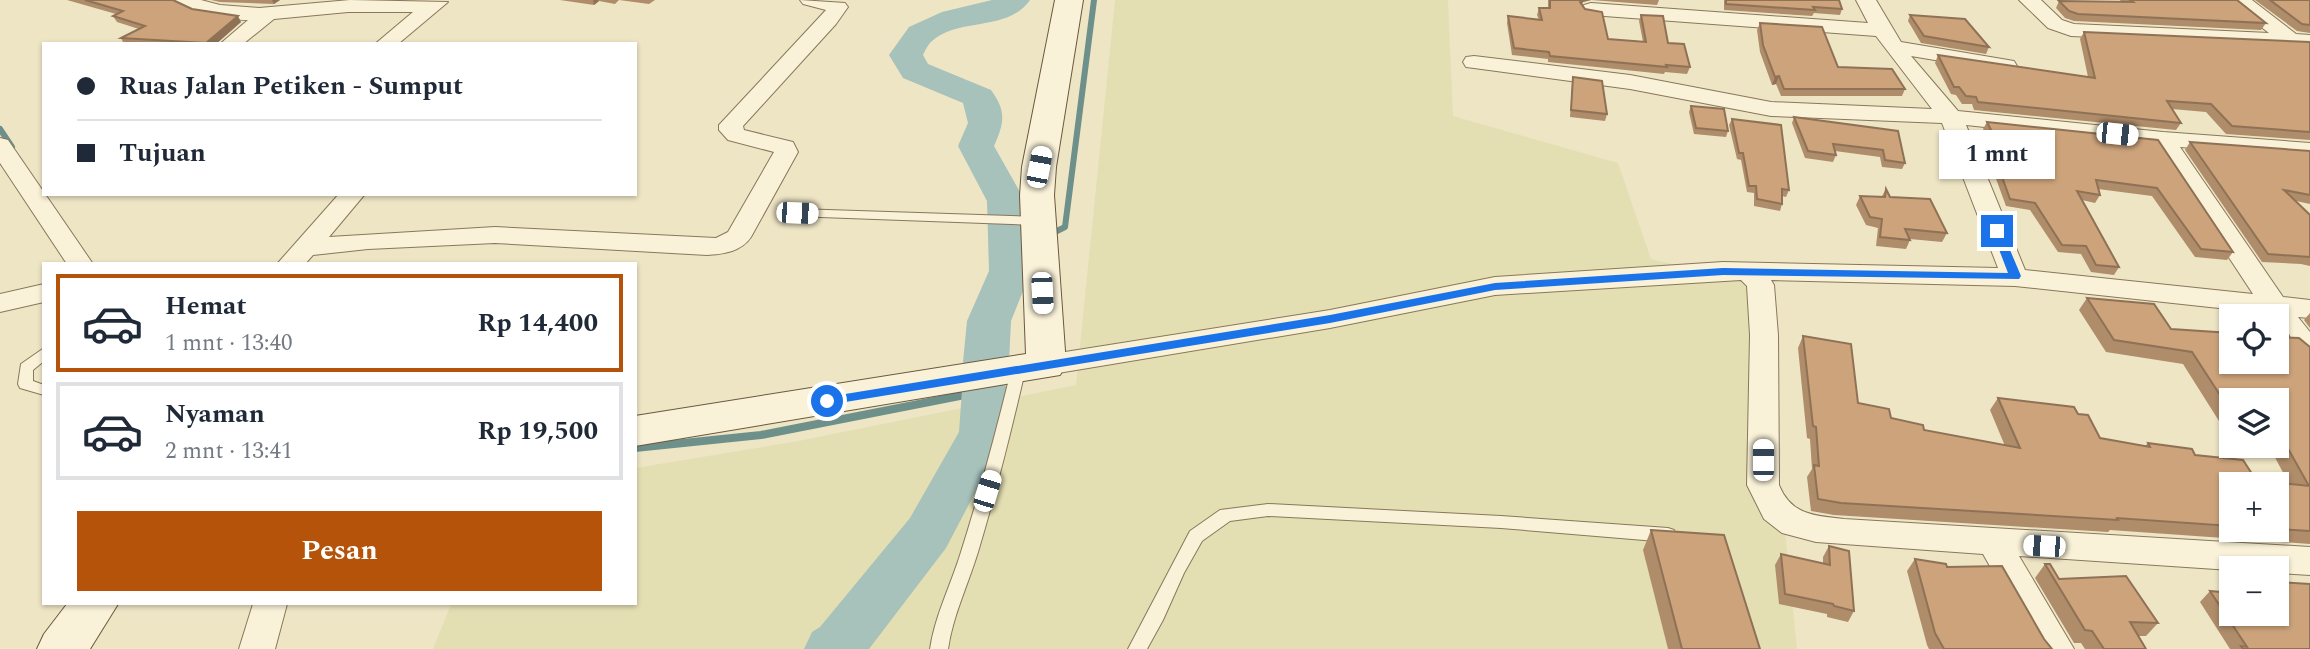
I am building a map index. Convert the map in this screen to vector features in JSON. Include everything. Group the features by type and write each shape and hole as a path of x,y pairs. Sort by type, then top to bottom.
{"main road":[{"path":"637,431 1032,368 1028,220 1069,0"},
{"path":"62,649 93,605"}],"street":[{"path":"183,0 212,11 268,14 337,7 437,3"},
{"path":"297,256 368,241 495,235 707,247 730,243 743,229 786,152 785,147 777,144 736,135 731,130 731,125 829,20 838,6 810,0"},
{"path":"1749,0 1756,21"},
{"path":"1867,0 1887,39 1924,88 1951,117 2015,276"},
{"path":"2029,0 2055,24 2071,30 2300,41"},
{"path":"2236,0 2251,7 2300,41"},
{"path":"388,42 437,3"},
{"path":"1591,9 1756,21 1887,39 2007,66"},
{"path":"233,42 268,14"},
{"path":"1474,62 1630,82 1771,109 1951,117 2163,139 2310,150"},
{"path":"2163,139 2273,304"},
{"path":"0,145 78,262"},
{"path":"297,256 351,196"},
{"path":"1032,368 1330,319 1495,286 1674,274 1738,271 1751,274 1882,272 2015,276 2243,304"},
{"path":"1751,274 1760,285 1764,335 1763,485 1769,505 1782,519 1806,528 1994,543 2310,561"},
{"path":"1,303 42,293"},
{"path":"2289,308 2310,309"},
{"path":"2289,325 2310,352"},
{"path":"1994,543 2056,649"},
{"path":"257,649 270,605"}],"lane":[{"path":"797,213 1028,220"},
{"path":"42,355 26,368 25,384 42,389"},
{"path":"939,649 942,622 967,560 1000,446 1032,368"},
{"path":"1137,649 1157,615 1175,571 1196,536 1226,515 1268,510 1501,522 1679,535"}],"shaded area":[{"path":"1115,0 1448,0 1453,116 1618,163 1651,259 1760,285 1797,649 433,649 451,605 637,605 637,468 798,441 1076,385"}],"building":[{"path":"85,0 173,0 192,9 238,16 207,42 189,42 121,38 145,26 113,16 123,11"},
{"path":"1550,0 1582,0 1580,2 1585,9 1602,12 1608,39 1646,42 1641,15 1663,16 1668,43 1684,44 1690,67 1550,56 1549,52 1514,48 1508,16 1542,20 1539,8 1550,8"},
{"path":"1726,0 1839,0 1842,9 1813,7 1815,10 1726,4"},
{"path":"2130,0 2237,0 2266,23 2078,14 2069,11 2059,1 2133,2"},
{"path":"2270,0 2310,0 2310,25 2302,24"},
{"path":"1910,15 1965,19 1989,47 1924,36"},
{"path":"1760,23 1822,27 1838,67 1892,69 1905,89 1784,89 1779,76 1775,77 1763,45"},
{"path":"2084,32 2310,42 2310,132 2232,126 2211,104 2167,101 2181,123 1978,102 1976,97 1966,96 1959,87 1954,87 1938,55 2095,78"},
{"path":"1573,77 1602,81 1607,114 1571,110"},
{"path":"1691,106 1724,109 1728,131 1696,128"},
{"path":"1794,117 1898,131 1905,163 1885,160 1883,150 1833,144 1836,155 1808,151"},
{"path":"1732,119 1781,125 1789,190 1782,189 1782,204 1757,199 1756,186 1749,186 1743,153 1739,153"},
{"path":"1987,122 2158,140 2233,252 2201,249 2157,188 2096,180 2100,195 2077,191 2119,267 2096,265 2086,246 2062,245 2035,203 2010,199 1992,149 2001,150"},
{"path":"2190,142 2310,151 2310,195 2284,190 2310,215 2310,257 2268,254"},
{"path":"1886,189 1890,197 1930,199 1947,233 1905,229 1910,240 1880,237 1882,219 1870,217 1860,196 1885,197"},
{"path":"2087,298 2154,304 2171,329 2219,332 2219,374 2289,374 2289,338 2299,338 2310,347 2310,531 2289,530 2289,484 2309,486 2289,450 2289,388 2219,388 2219,394 2192,352 2114,340"},
{"path":"1803,336 1851,344 1858,403 1889,409 1891,418 1923,425 1924,430 2020,448 1998,398 2074,407 2078,414 2088,415 2100,438 2150,447 2148,443 2192,449 2195,455 2243,460 2251,472 2219,472 2219,525 1841,503 1818,499 1814,465 1819,466 1816,427 1813,426"},
{"path":"1651,530 1724,535 1760,649 1682,649"},
{"path":"1829,546 1849,551 1854,611 1785,594 1781,554 1830,565"},
{"path":"1915,559 1946,564 1947,567 2002,566 2052,649 1944,649 1935,633"},
{"path":"2045,564 2050,564 2059,579 2126,576 2158,623 2130,622 2146,649 2104,649 2092,631 2085,630"},
{"path":"2289,583 2310,584 2310,649 2243,649 2241,646 2247,647 2233,626 2289,626"},
{"path":"2210,591 2219,592 2219,605"}],"waterway":[{"path":"986,362 989,321 1010,271 1006,201 976,146 986,123 979,97 915,71 906,55 920,34 953,19 996,11 1014,0"},
{"path":"1057,231 1065,227 1094,0"},
{"path":"0,129 12,147"},
{"path":"1009,258 1020,252"},
{"path":"832,649 840,644 928,533 983,432 985,390"},
{"path":"637,448 761,435 985,391"}],"route":[{"path":"827,401 1330,319 1495,286 1723,271 1751,274 1882,272 2015,276 1997,231"}]}
